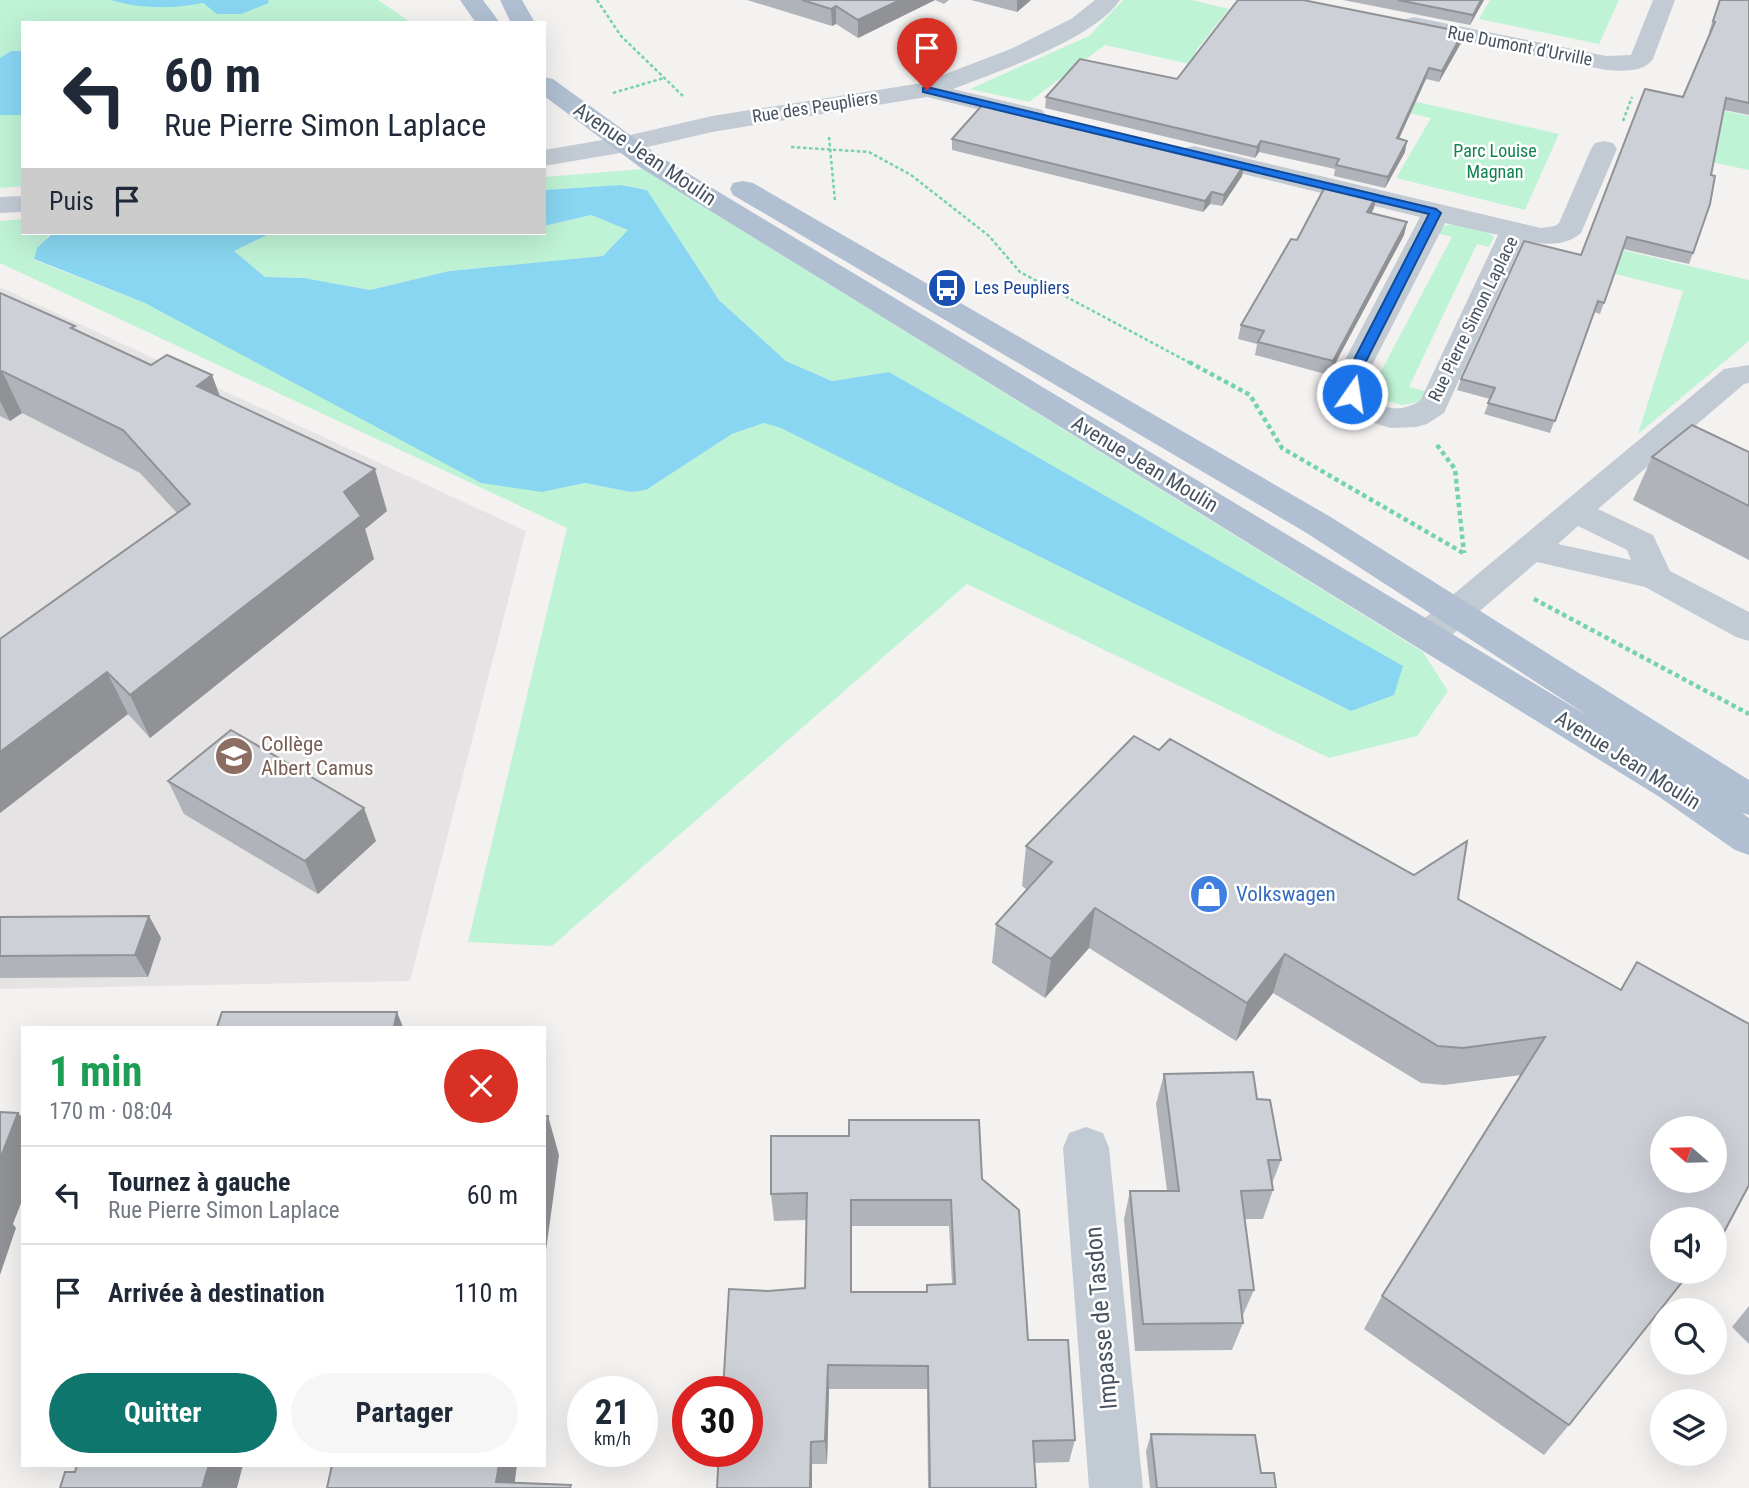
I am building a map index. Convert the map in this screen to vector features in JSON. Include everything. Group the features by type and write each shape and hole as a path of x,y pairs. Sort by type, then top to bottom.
{"main road":[{"path":"471,0 487,21"},
{"path":"511,0 522,21"},
{"name":"Avenue Jean Moulin","path":"548,73 641,140 1317,524 1749,800"},
{"name":"Avenue Jean Moulin","path":"641,140 650,162 1672,785 1749,839"}],"street":[{"name":"Rue des Peupliers","path":"546,158 712,124 927,90 1022,53 1079,24 1109,0"},
{"path":"1636,63 1641,59 1664,0"},
{"name":"Rue Dumont d'Urville","path":"1390,19 1606,63 1636,63"},
{"path":"927,90 1060,122"},
{"path":"1167,148 1514,230"},
{"name":"Rue Pierre Simon Laplace","path":"1436,213 1351,377 1352,394 1365,409 1391,418 1416,417 1433,406 1514,230 1541,236 1563,234 1571,227 1604,149"},
{"path":"0,205 21,204"},
{"path":"1427,636 1457,614 1735,376 1749,374"},
{"path":"1576,512 1641,543 1656,578"},
{"path":"1532,550 1656,578 1749,628"},
{"name":"Impasse de Tasdon","path":"1086,1147 1116,1488"}],"path":[{"path":"597,0 621,36 712,124"},
{"path":"1604,149 1614,144 1641,74 1636,63"},
{"path":"613,93 664,78"},
{"path":"778,146 869,152 911,175 989,236 1020,272 1250,395 1282,448 1464,554 1497,579 1749,714"},
{"path":"1416,417 1455,469 1464,554"}],"shaded area":[{"name":"Collège Albert Camus","path":"0,287 526,531 410,981 0,989"}],"green space":[{"path":"0,0 378,0 409,21 21,21 21,186 0,188"},
{"name":"Parc Louise Magnan","path":"1123,0 1192,0 1229,9 1195,52 1559,134 1525,210 1396,178 1431,118 1105,45 1029,102 970,89 1089,36"},
{"path":"1490,0 1619,0 1599,44 1479,19"},
{"path":"1650,95 1749,116 1749,170 1631,145"},
{"path":"643,169 1423,652 1448,691 1417,736 1329,758 967,584 552,946 468,942 567,528 0,263 0,221 21,219 21,235 48,235 34,260 145,303 542,492 585,483 631,492 646,490 732,434 764,423 781,427 1351,711 1402,666 889,372 832,381 786,361 719,300 647,190 621,185 546,190 546,177"},
{"path":"591,215 629,230 603,256 449,271 370,290 304,278 265,277 233,251 267,235 546,235 546,226"},
{"path":"1457,223 1484,230 1494,237 1489,247 1477,244 1409,387 1425,391 1421,402 1401,405 1366,394 1361,386 1367,374 1378,377 1452,237 1436,233 1439,227"},
{"path":"1588,242 1749,280 1749,341 1638,434 1683,291 1580,265"}],"water":[{"path":"111,0 268,0 269,3 241,14 217,14 203,3 157,7"},
{"path":"11,51 21,51 21,115 0,115 0,58"},
{"path":"621,185 647,190 719,300 786,361 832,381 889,372 1403,666 1394,695 1351,711 781,428 764,423 732,434 646,490 631,492 585,483 542,492 481,483 145,303 34,259 37,248 51,235 267,235 234,251 265,277 304,278 370,290 449,271 603,256 628,230 591,215 546,226 546,190"}],"building":[{"path":"802,0 900,0 858,20 836,6 831,9"},
{"path":"1238,0 1303,0 1463,32 1442,71 1429,68 1397,138 1407,141 1388,177 1336,165 1339,159 1261,141 1257,147 1046,97 1080,59 1177,79"},
{"path":"1398,0 1481,0 1473,15"},
{"path":"1720,0 1749,0 1749,103 1726,98 1711,175 1715,176 1710,204 1693,253 1627,237 1604,303 1598,301 1555,421 1488,403 1495,388 1461,379 1524,241 1581,255 1645,89 1683,97 1715,22 1713,21"},
{"path":"984,103 1244,165 1224,195 1212,192 1205,201 952,139"},
{"path":"1327,183 1377,195 1367,212 1407,222 1333,361 1258,342 1264,331 1241,325 1291,239 1297,240"},
{"path":"0,293 75,326 71,328 151,365 167,355 212,375 197,386 375,469 344,492 361,516 130,695 107,672 0,752 0,639 190,504 123,430 0,372"},
{"path":"1692,425 1749,452 1749,506 1652,457"},
{"path":"231,730 364,808 305,861 168,781"},
{"path":"1134,736 1159,750 1170,739 1414,875 1467,841 1458,899 1621,990 1637,962 1749,1024 1749,1185 1727,1226 1727,1207 1650,1207 1650,1284 1681,1284 1669,1298 1650,1298 1650,1323 1569,1425 1382,1296 1545,1037 1463,1048 1438,1046 1285,954 1247,1003 1095,908 1051,959 996,924 1052,862 1026,846"},
{"path":"149,916 135,955 0,956 0,917"},
{"path":"222,1012 397,1012 394,1026 217,1026"},
{"path":"1253,1072 1257,1099 1270,1100 1281,1160 1268,1160 1273,1190 1241,1191 1254,1290 1239,1290 1243,1323 1143,1324 1130,1191 1179,1191 1164,1074"},
{"path":"0,1112 18,1113 0,1159"},
{"path":"849,1120 979,1120 982,1179 1019,1210 1028,1340 1068,1340 1075,1440 1033,1441 1036,1488 930,1488 928,1366 828,1365 825,1441 811,1442 810,1488 717,1488 718,1467 763,1467 763,1376 724,1376 729,1289 768,1291 805,1288 807,1193 771,1194 771,1136 849,1136","holes":["851,1200 951,1200 955,1284 927,1285 927,1292 851,1292"]},
{"path":"1151,1434 1255,1435 1261,1473 1274,1473 1276,1488 1157,1488"},
{"path":"76,1467 208,1467 202,1488 60,1488 65,1472 75,1472"},
{"path":"332,1467 499,1467 496,1482 571,1485 570,1488 327,1488"}],"place":[{"name":"Les Peupliers","path":"947,288"},
{"name":"Collège Albert Camus","path":"234,756"},
{"name":"Volkswagen","path":"1209,894"}],"route":[{"path":"927,90 1436,213 1351,377 1352,394"}]}
